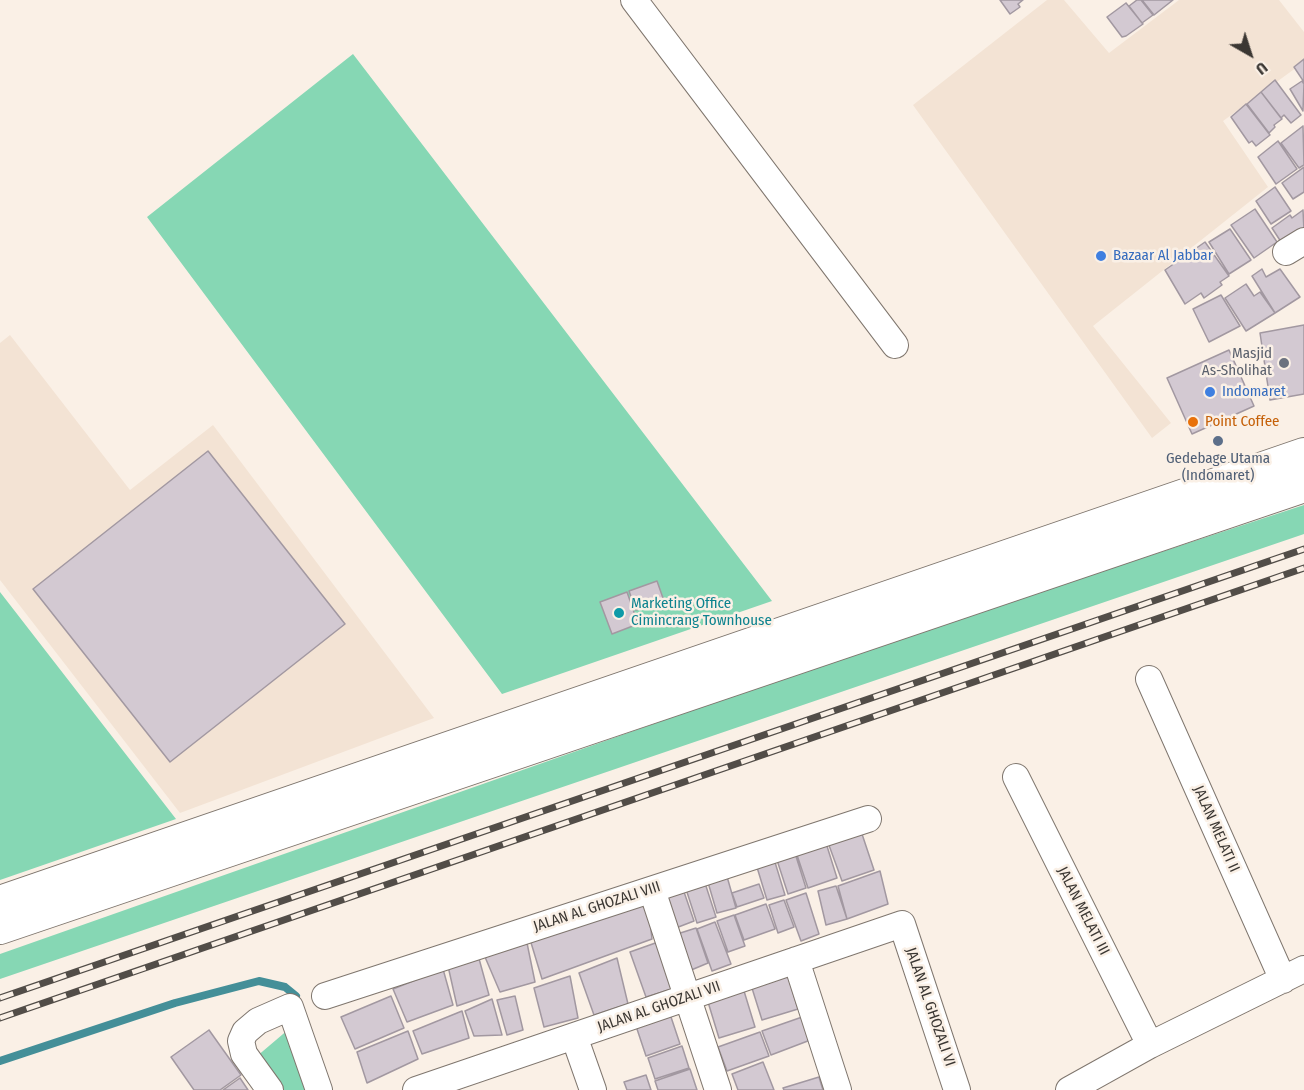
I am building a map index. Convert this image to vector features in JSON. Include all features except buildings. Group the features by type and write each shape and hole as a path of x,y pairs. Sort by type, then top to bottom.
{"street":[{"path":"634,0 895,345"},
{"path":"0,928 129,871 1304,454"},
{"path":"0,902 129,871 1304,486"},
{"name":"JALAN MELATI II","path":"1149,679 1293,974"},
{"name":"JALAN MELATI III","path":"1016,777 1150,1045"},
{"name":"JALAN AL GHOZALI VIII","path":"325,996 868,819"},
{"path":"652,890 718,1090"},
{"name":"JALAN AL GHOZALI VII","path":"416,1090 459,1083 573,1036 902,924"},
{"name":"JALAN AL GHOZALI VI","path":"902,924 957,1090"},
{"path":"796,960 838,1090"},
{"path":"1069,1090 1150,1045 1293,974"},
{"path":"270,1090 244,1054 241,1041 245,1032 258,1021 290,1007 319,1090"},
{"path":"573,1036 593,1090"}],"shaded area":[{"name":"Bazaar Al Jabbar","path":"1047,0 1064,0 1109,53 1179,0 1279,0 1304,32 1304,62 1223,121 1268,187 1093,326 1171,423 1152,438 913,105"},
{"path":"10,335 130,490 213,425 434,718 180,813 0,580 0,343"}],"green space":[{"path":"353,54 772,601 502,694 147,217"},
{"path":"1304,505 1304,534 0,979 0,954 869,648"},
{"path":"0,592 176,819 0,880"},
{"path":"296,1023 316,1090 281,1090 256,1057"}],"waterway":[{"path":"0,1061 175,1003 259,981 285,987 296,996"}],"railway":[{"path":"0,998 1304,549"},
{"path":"0,1018 1304,568"}],"place":[{"name":"Bazaar Al Jabbar","path":"1101,256"},
{"name":"Masjid As-Sholihat","path":"1284,363"},
{"name":"Indomaret","path":"1210,392"},
{"name":"Point Coffee","path":"1193,422"},
{"name":"Gedebage Utama (Indomaret)","path":"1218,441"},
{"name":"Marketing Office Cimincrang Townhouse","path":"619,613"}]}
